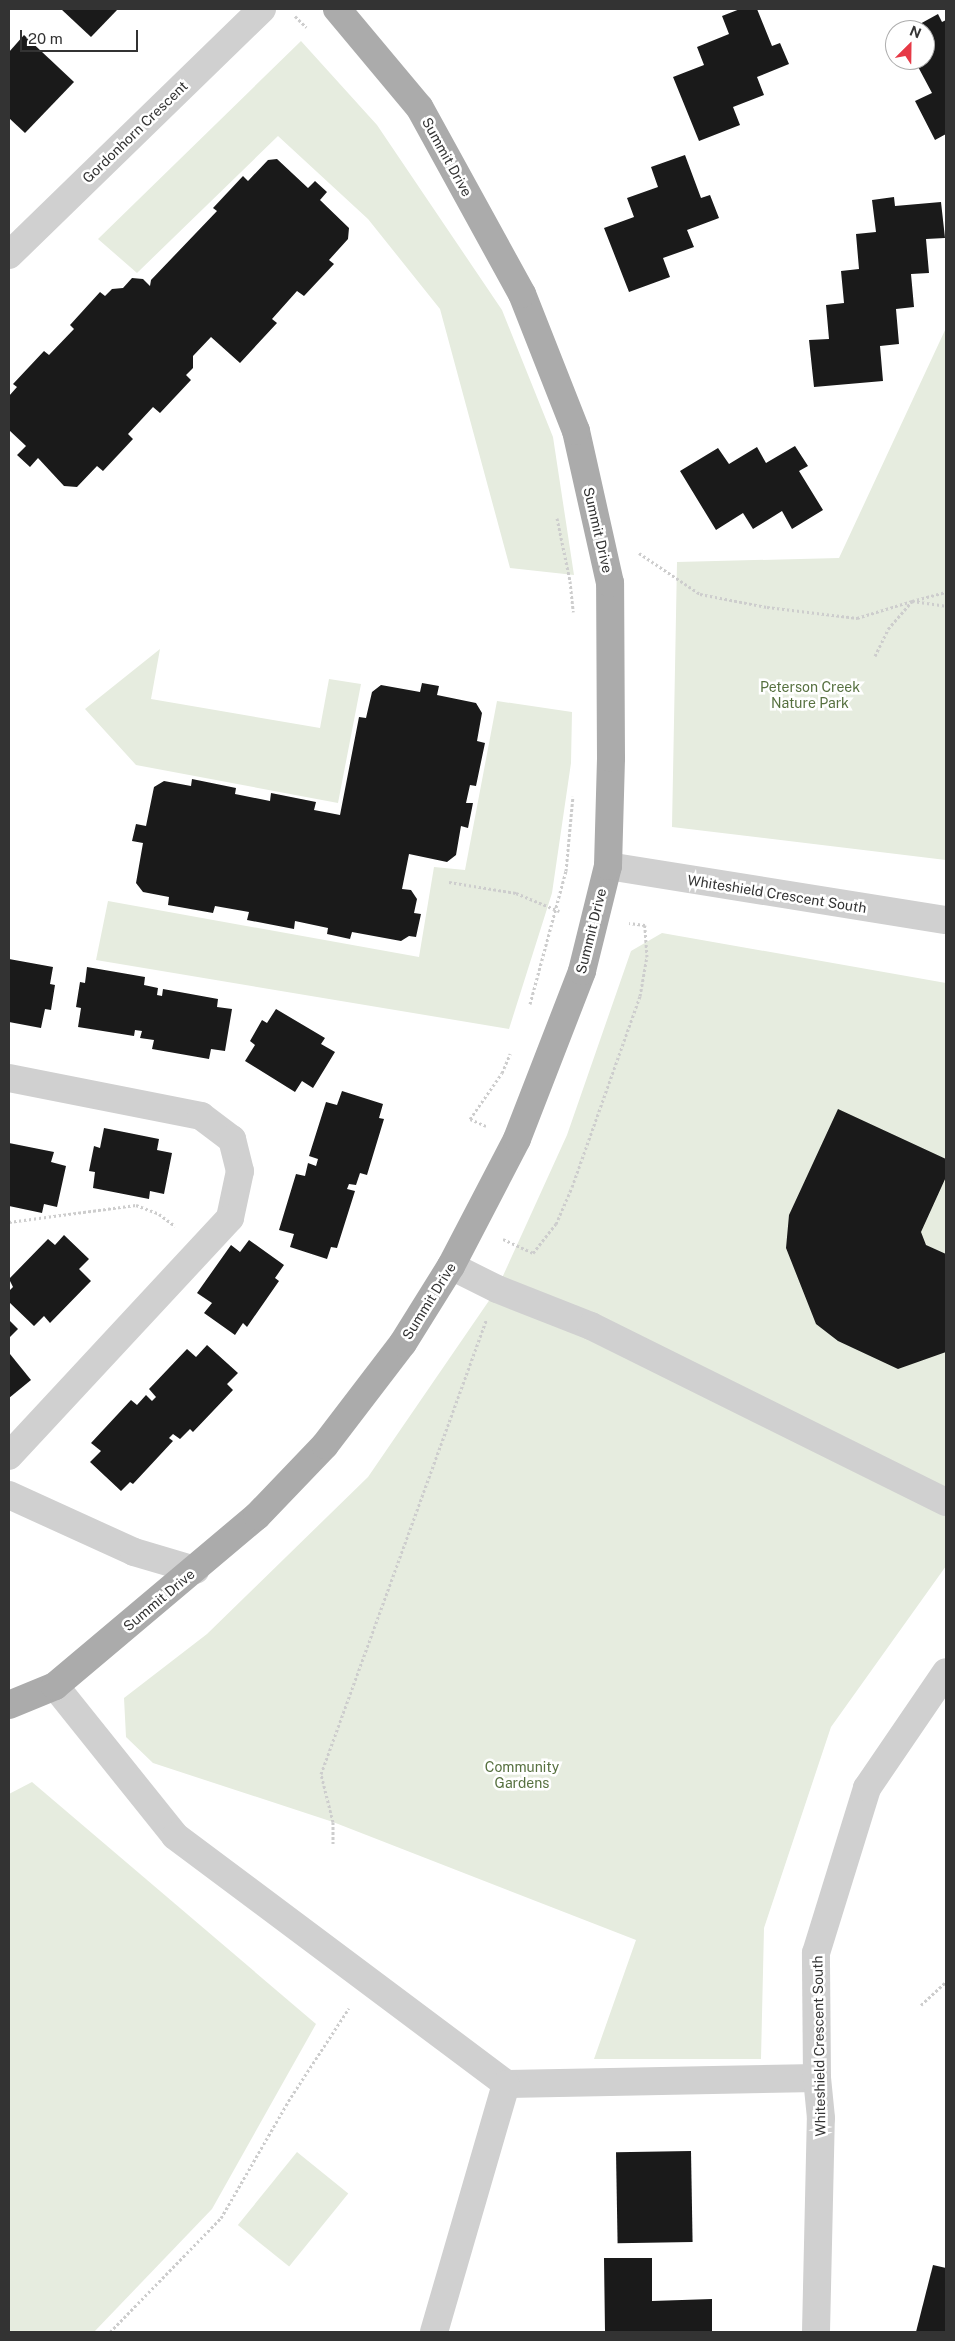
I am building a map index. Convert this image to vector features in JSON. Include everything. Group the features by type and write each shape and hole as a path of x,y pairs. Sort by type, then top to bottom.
{"main road":[{"name":"Summit Drive","path":"9,1705 55,1686 257,1516 324,1446 403,1343 451,1266 517,1139 582,971 608,866 611,758 610,583 576,431 522,294 419,107 337,9"}],"street":[{"name":"Gordonhorn Crescent","path":"9,255 262,9"},
{"name":"Whiteshield Crescent South","path":"608,866 946,920"},
{"path":"9,1078 201,1116 232,1139 240,1171 230,1218 9,1456"},
{"path":"451,1266 497,1289 591,1326 946,1502"},
{"path":"9,1495 134,1552 194,1570"},
{"name":"Whiteshield Crescent South","path":"816,2332 821,2118 817,2078 816,1953 867,1788 946,1672"},
{"path":"55,1686 175,1836 506,2084 817,2078"},
{"path":"434,2332 506,2084"}],"path":[{"path":"295,16 308,29"},
{"path":"557,514 570,581 574,616"},
{"path":"637,552 700,594 767,607 857,618 946,592"},
{"path":"912,601 946,606"},
{"path":"875,656 888,629 912,601"},
{"path":"529,1008 557,911 566,871 573,794"},
{"path":"449,882 516,893 557,911"},
{"path":"473,1224 533,1253 556,1224 640,996 647,958 645,925 620,921"},
{"path":"470,1119 502,1073 512,1049"},
{"path":"9,1222 136,1205 159,1214 203,1248"},
{"path":"333,1844 333,1822 321,1774 497,1289"},
{"path":"110,2332 221,2218 291,2097 333,2030 369,1982"},
{"path":"920,2005 946,1982"}],"green space":[{"path":"301,41 377,125 502,310 553,437 574,575 510,568 440,309 368,219 278,136 137,273 98,239"},
{"name":"Peterson Creek Nature Park","path":"946,328 946,860 672,827 677,562 839,558"},
{"path":"160,649 151,699 320,728 329,679 361,684 338,803 136,765 85,709"},
{"path":"497,701 572,712 571,763 552,893 509,1029 96,960 108,901 419,957 434,867 465,870"},
{"name":"Community Gardens","path":"662,933 946,983 946,1566 831,1727 764,1928 761,2059 594,2059 636,1940 333,1822 153,1763 126,1737 124,1698 207,1634 368,1477 497,1289 567,1135 631,951"},
{"path":"32,1782 316,2024 212,2209 94,2332 9,2332 9,1794"},
{"path":"297,2152 348,2194 289,2267 238,2225"}],"building":[{"path":"61,9 118,9 91,37"},
{"path":"740,9 757,9 772,46 780,43 789,64 757,77 764,95 733,107 740,125 699,141 673,77 704,65 697,47 729,34 722,16"},
{"path":"938,14 942,22 946,20 946,134 935,140 915,101 932,93 920,70 935,70 935,20 927,20"},
{"path":"24,35 74,82 25,133 9,118 9,52"},
{"path":"685,155 701,198 710,195 719,218 687,230 694,247 663,258 670,277 629,292 604,228 634,217 627,198 658,187 651,167"},
{"path":"277,159 308,188 315,181 327,192 320,200 349,228 348,239 329,260 334,264 304,296 297,291 272,319 277,323 240,363 211,337 193,356 193,368 186,375 191,380 160,413 153,407 128,434 133,439 103,471 97,466 77,487 64,486 38,458 30,467 17,455 26,446 9,430 9,396 17,387 13,384 44,351 49,355 74,329 70,325 100,292 105,296 112,289 123,288 132,278 143,279 150,286 151,280 217,211 213,208 243,176 248,181 268,160"},
{"path":"894,197 895,206 941,202 945,238 926,239 929,273 911,274 914,307 896,309 899,344 880,346 883,381 814,387 809,340 829,339 826,305 844,303 841,271 859,269 856,234 876,232 872,200"},
{"path":"795,446 808,466 799,471 823,510 792,529 782,511 753,529 743,513 716,530 680,471 718,448 729,464 757,447 766,463"},
{"path":"422,683 439,686 437,695 476,703 482,713 477,741 485,743 476,786 470,785 466,803 473,803 468,828 461,826 456,855 447,862 409,854 402,889 411,890 417,899 414,913 421,914 416,937 409,936 401,941 352,932 350,939 327,934 328,928 295,921 294,929 247,920 249,912 215,906 213,913 168,905 169,897 143,892 136,883 143,843 132,841 136,824 146,826 154,787 164,781 191,786 192,779 236,788 235,794 270,801 271,793 316,802 314,810 340,815 359,717 366,718 372,692 381,685 420,692"},
{"path":"9,959 53,967 50,984 55,985 51,1010 45,1009 41,1028 9,1022"},
{"path":"87,967 145,977 144,985 158,988 157,995 162,996 163,989 218,999 217,1007 232,1009 225,1051 211,1049 209,1059 152,1049 154,1040 140,1038 142,1031 135,1030 134,1036 78,1027 81,1008 76,1007 80,982 85,983"},
{"path":"276,1009 325,1038 321,1044 335,1052 313,1088 302,1081 295,1092 245,1061 255,1045 250,1041 262,1020 267,1023"},
{"path":"342,1091 383,1104 379,1118 384,1119 367,1175 360,1173 356,1185 349,1184 347,1189 355,1191 337,1248 331,1247 327,1259 290,1247 294,1234 279,1230 296,1174 305,1176 308,1163 316,1166 318,1159 309,1156 326,1102 337,1105"},
{"path":"838,1109 946,1159 946,1177 921,1232 926,1245 946,1254 946,1352 898,1369 838,1341 816,1324 786,1248 789,1215"},
{"path":"104,1128 159,1139 157,1150 172,1153 164,1194 150,1191 149,1199 93,1188 95,1172 89,1171 94,1146 100,1148"},
{"path":"9,1143 54,1152 51,1162 66,1166 57,1207 44,1204 42,1213 9,1206"},
{"path":"64,1235 89,1259 79,1269 91,1281 50,1323 44,1316 34,1326 9,1302 9,1291 13,1287 9,1279 48,1239 55,1245"},
{"path":"249,1240 284,1265 275,1278 279,1281 247,1327 243,1323 235,1335 204,1313 212,1303 197,1293 231,1245 240,1252"},
{"path":"9,1320 18,1329 9,1338"},
{"path":"207,1345 238,1373 227,1384 233,1390 193,1432 190,1429 180,1439 173,1434 169,1438 173,1441 133,1484 130,1482 121,1491 90,1462 101,1451 91,1443 131,1400 137,1405 146,1395 152,1401 156,1397 149,1389 187,1349 196,1357"},
{"path":"9,1355 31,1380 9,1398"},
{"path":"691,2151 693,2242 618,2243 616,2152"},
{"path":"604,2258 652,2258 652,2301 712,2299 712,2332 605,2332"},
{"path":"933,2265 946,2268 946,2332 916,2332"}]}
